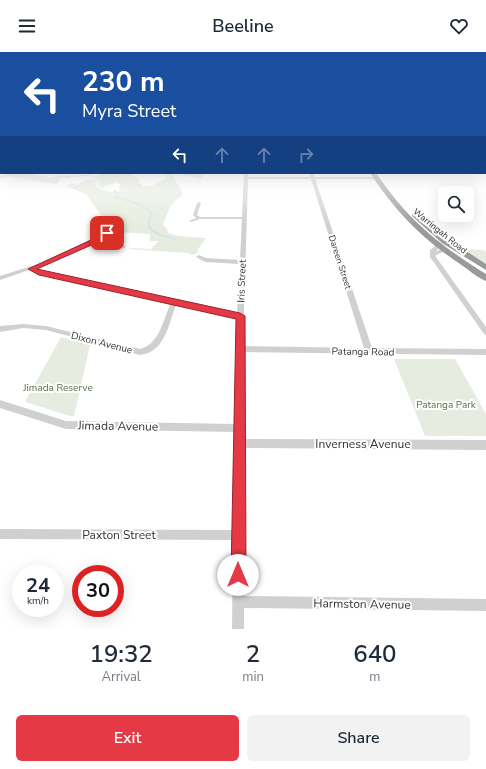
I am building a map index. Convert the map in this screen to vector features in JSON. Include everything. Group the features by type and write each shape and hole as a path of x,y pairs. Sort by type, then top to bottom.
{"highway":[{"name":"Warringah Road","path":"376,175 401,211 437,244 486,278"},
{"name":"Warringah Road","path":"376,175 419,219 445,241 486,268"}],"street":[{"path":"246,175 376,175"},
{"name":"Iris Street","path":"238,629 239,349 246,175"},
{"name":"Dareen Street","path":"312,176 369,351"},
{"path":"199,203 195,215 199,218"},
{"path":"191,222 199,218 244,218"},
{"path":"0,278 31,269 94,241 107,233 108,230 102,222"},
{"path":"94,241 123,247"},
{"path":"437,244 436,248 433,250 436,262 486,332"},
{"path":"433,254 445,250"},
{"path":"199,257 205,260 242,262"},
{"path":"31,269 39,273 240,316"},
{"name":"Dixon Avenue","path":"0,329 23,326 46,328 145,352 151,349 166,325 170,309 174,303"},
{"name":"Patanga Road","path":"239,349 486,352"},
{"name":"Jimada Avenue","path":"0,404 66,424 239,428"},
{"name":"Inverness Avenue","path":"239,443 486,445"},
{"name":"Paxton Street","path":"0,534 239,535"},
{"name":"Harmston Avenue","path":"238,602 486,605"}],"green space":[{"path":"0,174 32,174 52,178 58,175 71,176 68,179 61,178 58,184 8,176 0,179"},
{"path":"100,174 133,174 134,177 139,178 138,184 143,183 142,186 148,186 154,185 167,178 165,174 175,174 173,176 183,194 171,205 163,224 168,233 178,236 206,238 198,249 197,253 192,255 188,253 129,249 151,249 159,241 150,241 150,234 118,232 114,226 124,223 122,220 112,222 109,218 103,218 86,194 65,186 72,183 77,185 90,178 96,181 95,185 102,190 121,192 129,190 119,191 120,184 117,182 102,187 99,180 93,177"},
{"path":"180,174 206,174 200,179"},
{"path":"464,249 484,250 486,252 486,264"},
{"name":"Jimada Reserve","path":"61,337 90,345 74,416 25,402"},
{"name":"Patanga Park","path":"394,359 455,359 486,414 486,436 425,436"}],"waterway":[{"path":"0,178 14,174"},
{"path":"66,177 89,175 98,182 99,186 104,188"},
{"path":"114,191 117,192 115,197 139,204 152,213 149,221 149,226 152,230 156,233 176,240"}],"route":[{"path":"107,233 94,241 31,269 39,273 240,316 238,575"}]}
